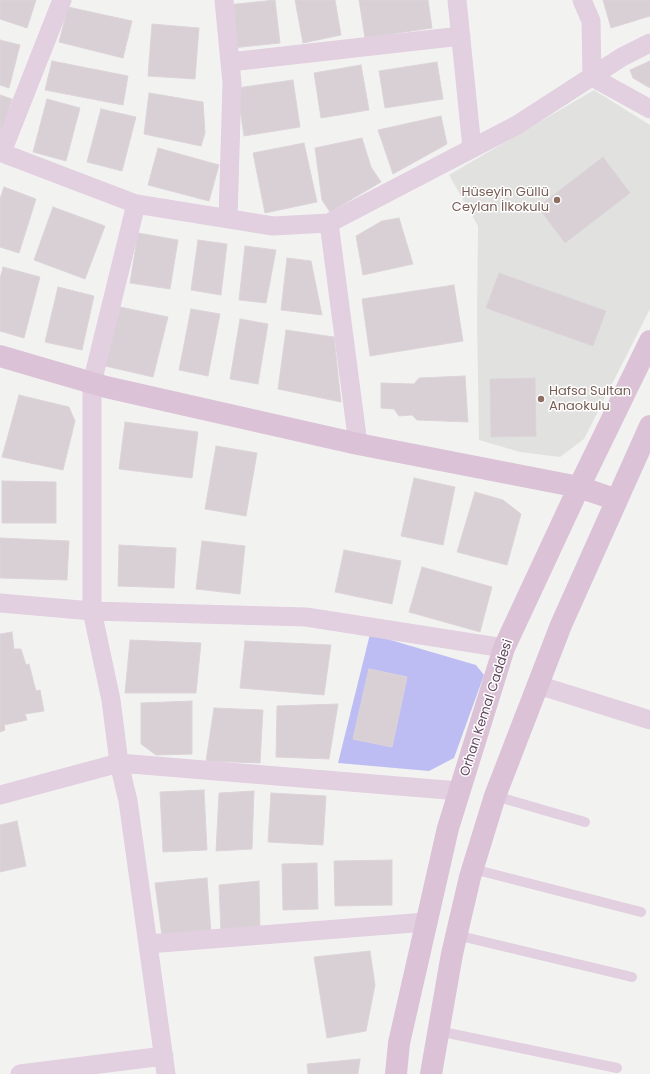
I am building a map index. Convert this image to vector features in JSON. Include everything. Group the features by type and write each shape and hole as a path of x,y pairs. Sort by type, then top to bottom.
{"main road":[{"name":"Orhan Kemal Caddesi","path":"396,1074 399,1043 448,828 504,648 578,487 650,341"},
{"path":"0,356 92,383 358,444 578,487 617,500"},
{"path":"431,1074 456,935 472,869 495,796 561,625 650,426"}],"street":[{"path":"62,0 1,152 136,204 273,226 329,223 517,125 622,58 650,43"},
{"path":"224,0 232,83 228,219"},
{"path":"457,0 472,148"},
{"path":"582,0 591,21 592,77"},
{"path":"230,62 460,36"},
{"path":"592,77 650,109"},
{"path":"20,1074 165,1065 128,801 119,763 111,700 92,611 92,383 136,204"},
{"path":"329,223 358,444"},
{"path":"0,603 92,611 306,617 504,648"},
{"path":"538,685 650,720"},
{"path":"0,794 119,763 459,792"},
{"path":"148,944 426,922"}],"lane":[{"path":"495,796 585,822"},
{"path":"472,869 641,912"},
{"path":"456,935 632,977"},
{"path":"438,1031 617,1068"}],"shaded area":[{"name":"Hüseyin Güllü Ceylan İlkokulu","path":"594,90 650,125 650,309 584,439 560,457 520,452 479,440 477,320 478,226 449,175"},
{"path":"370,634 476,665 484,675 454,758 429,771 338,763"}],"building":[{"path":"0,0 36,0 27,28 0,19"},
{"path":"275,0 280,43 232,48 227,5"},
{"path":"295,0 335,0 341,35 303,43"},
{"path":"359,0 428,0 432,28 365,38"},
{"path":"603,0 650,0 650,16 611,28"},
{"path":"68,7 132,21 123,58 59,42"},
{"path":"152,24 199,28 195,79 148,76"},
{"path":"0,40 20,45 9,88 0,85"},
{"path":"52,61 128,76 123,105 45,90"},
{"path":"650,61 650,88 633,78 630,70"},
{"path":"437,62 443,99 385,108 379,71"},
{"path":"361,65 369,110 321,118 314,73"},
{"path":"293,80 300,127 244,136 237,88"},
{"path":"149,93 203,102 205,133 201,146 144,134"},
{"path":"0,95 12,99 0,135"},
{"path":"47,99 80,108 66,161 33,152"},
{"path":"101,109 136,117 122,171 87,162"},
{"path":"441,116 447,144 393,174 378,130"},
{"path":"362,138 371,167 381,182 330,212 322,200 315,148"},
{"path":"304,143 317,202 265,213 253,153"},
{"path":"158,148 219,165 209,201 148,185"},
{"path":"603,157 630,193 565,243 538,207"},
{"path":"4,187 36,199 19,253 0,247 0,199"},
{"path":"53,207 105,226 85,279 34,260"},
{"path":"399,218 413,264 363,275 356,236 382,221"},
{"path":"138,233 178,240 170,289 130,283"},
{"path":"198,240 227,244 221,295 191,290"},
{"path":"245,246 276,250 266,303 239,300"},
{"path":"287,258 311,261 322,315 281,310"},
{"path":"3,267 40,277 24,338 0,331 0,279"},
{"path":"499,273 606,311 593,346 486,308"},
{"path":"454,285 463,341 370,356 362,299"},
{"path":"58,287 94,296 82,350 45,342"},
{"path":"120,307 168,317 153,377 105,366"},
{"path":"191,309 220,314 208,376 179,370"},
{"path":"240,319 268,324 258,384 230,379"},
{"path":"286,330 334,337 341,402 278,389"},
{"path":"465,376 468,422 417,420 412,415 399,416 394,409 381,408 381,383 414,384 419,378"},
{"path":"535,378 536,436 491,437 490,379"},
{"path":"19,395 69,407 75,421 63,470 2,457"},
{"path":"125,422 198,432 192,478 119,469"},
{"path":"216,446 257,453 246,516 205,509"},
{"path":"414,478 455,487 443,545 401,536"},
{"path":"2,481 56,482 56,523 2,523"},
{"path":"475,492 503,500 521,514 507,565 457,552"},
{"path":"0,538 69,541 67,580 0,578"},
{"path":"202,541 245,546 240,594 196,589"},
{"path":"119,545 176,548 174,588 118,586"},
{"path":"344,550 401,561 392,604 335,592"},
{"path":"422,567 492,587 480,632 409,612"},
{"path":"12,632 14,649 21,649 26,665 29,664 36,691 40,690 44,711 25,714 27,720 4,725 5,730 0,732 0,634"},
{"path":"130,640 201,643 196,693 125,693"},
{"path":"245,641 331,645 324,695 240,688"},
{"path":"369,669 407,677 392,747 353,739"},
{"path":"192,701 192,754 156,755 141,744 141,703"},
{"path":"338,704 329,759 276,757 277,706"},
{"path":"214,708 263,710 260,763 206,761"},
{"path":"204,790 207,850 163,852 160,792"},
{"path":"254,791 252,849 216,851 219,793"},
{"path":"271,793 326,796 323,845 268,842"},
{"path":"17,821 26,866 0,872 0,825"},
{"path":"392,860 392,905 335,906 334,861"},
{"path":"317,863 318,909 283,910 282,864"},
{"path":"207,878 211,933 162,936 155,883"},
{"path":"259,881 260,930 221,932 219,885"},
{"path":"370,951 375,985 366,1031 327,1038 314,957"},
{"path":"360,1059 358,1074 308,1074 307,1064"}],"place":[{"name":"Hüseyin Güllü Ceylan İlkokulu","path":"557,200"},
{"name":"Hafsa Sultan Anaokulu","path":"541,399"}]}
